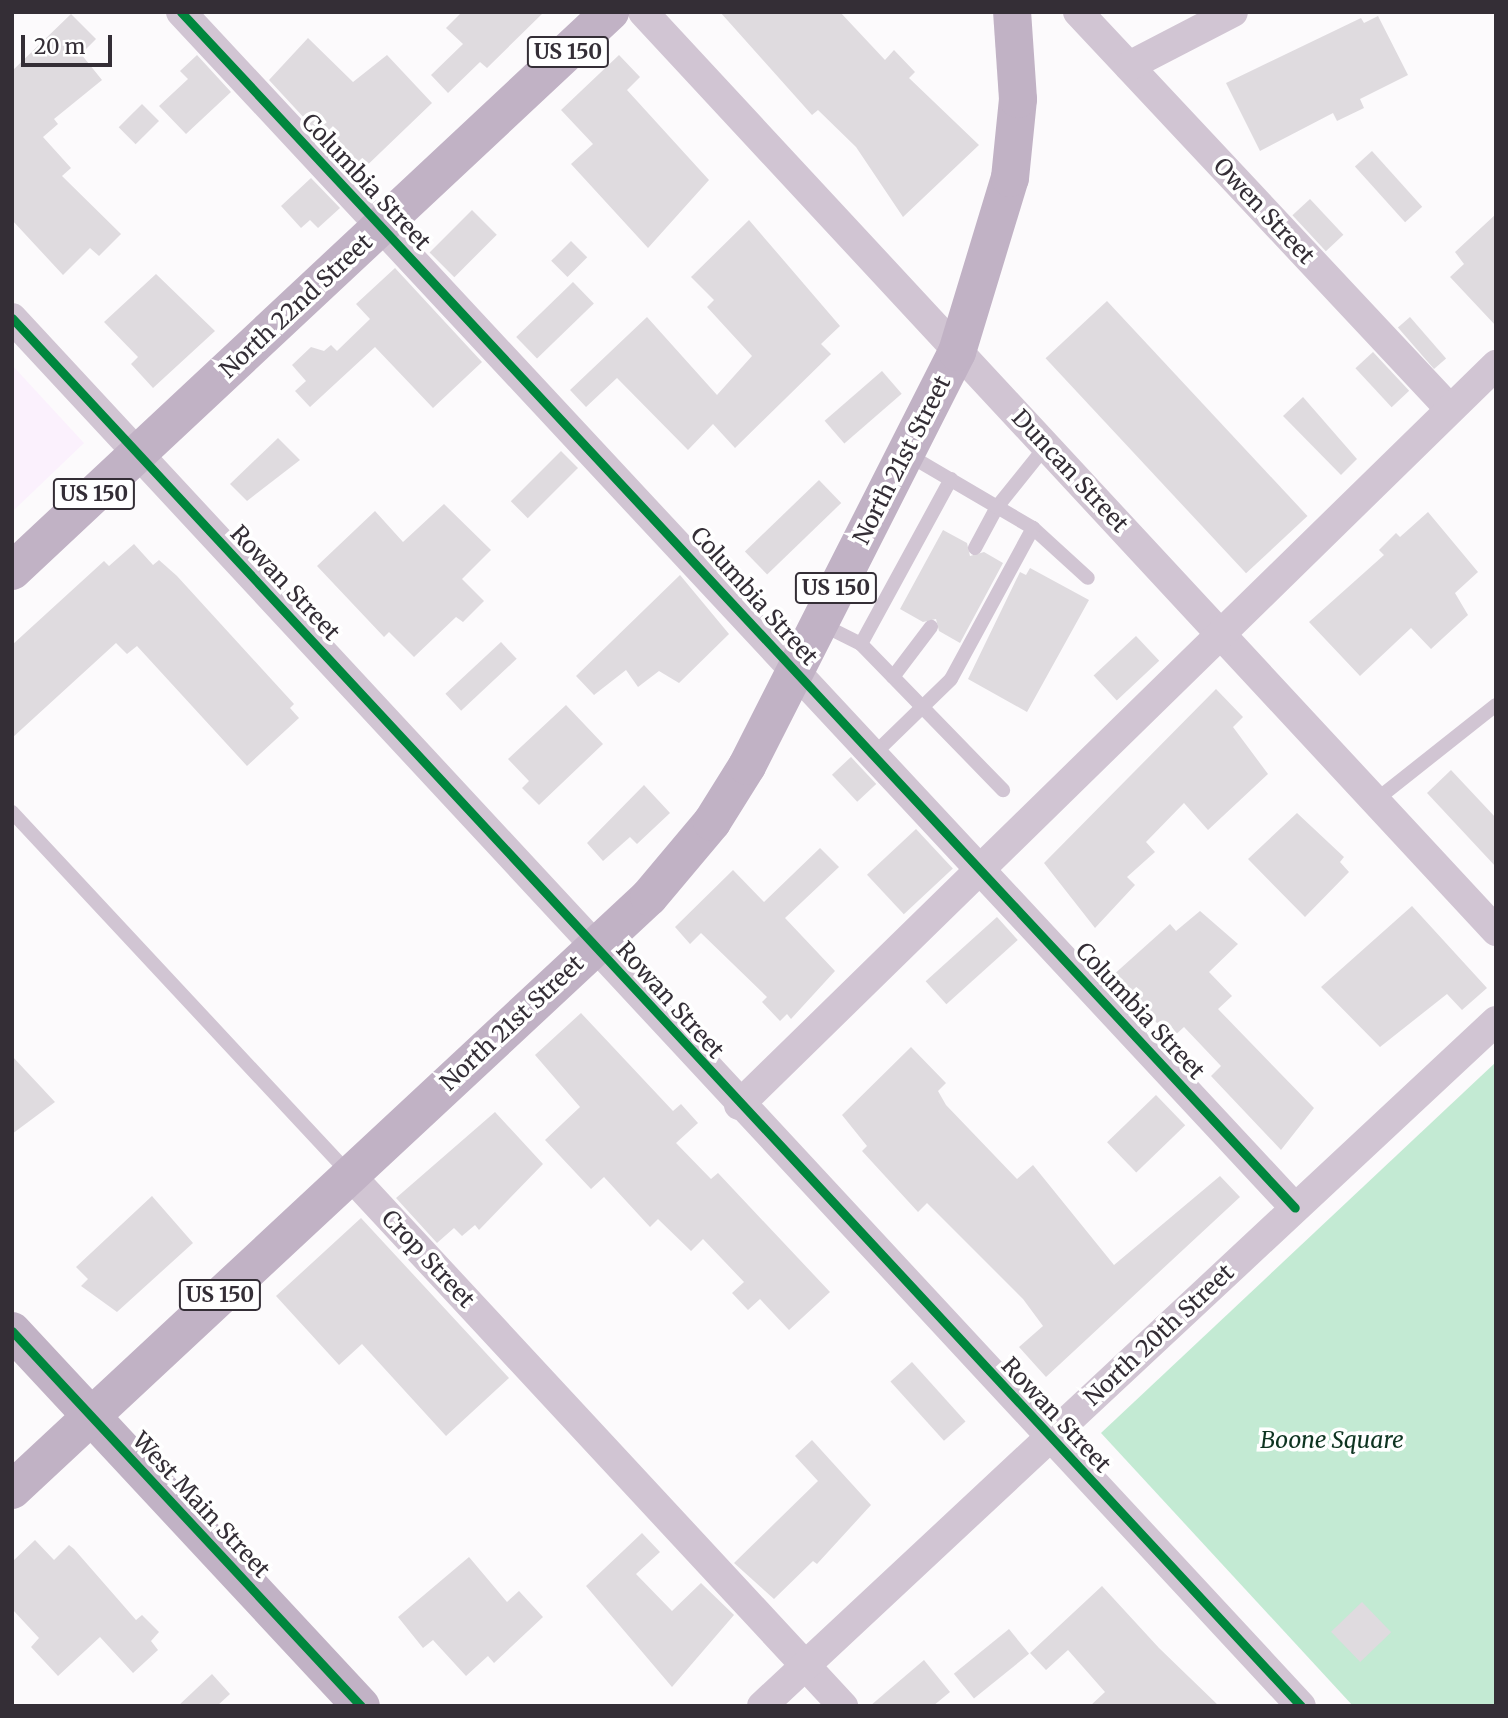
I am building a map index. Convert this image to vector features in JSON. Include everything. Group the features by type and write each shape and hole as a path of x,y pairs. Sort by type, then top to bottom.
{"main road":[{"name":"North 22nd Street","path":"12,571 610,12"},
{"name":"North 21st Street","path":"91,1415 649,897 712,822 794,670 957,352 1010,178 1018,99 1012,12"},
{"name":"West Main Street","path":"12,1331 361,1706"},
{"name":"US 150","path":"12,1490 91,1415"}],"street":[{"name":"Columbia Street","path":"181,12 1295,1208"},
{"name":"Duncan Street","path":"643,12 957,352 1222,631 1496,931"},
{"name":"Owen Street","path":"1078,12 1450,409"},
{"path":"1129,66 1233,12"},
{"name":"Rowan Street","path":"12,318 739,1105 1301,1706"},
{"path":"739,1105 1496,365"},
{"name":"North 20th Street","path":"762,1706 1496,1021"},
{"name":"Crop Street","path":"350,1175 844,1706"}],"lane":[{"path":"975,548 997,507 1046,446"},
{"path":"905,453 1033,528 1088,578"},
{"path":"861,645 951,479"},
{"path":"874,754 951,678 1033,528"},
{"path":"818,622 861,645 1003,790"},
{"path":"893,677 932,627"},
{"path":"1376,800 1496,705"},
{"name":"Crop Street","path":"12,812 350,1175"}],"shaded area":[{"path":"12,365 84,443 12,512"}],"green space":[{"name":"Boone Square","path":"1496,1062 1496,1706 1353,1706 1101,1433"}],"building":[{"path":"462,12 544,12 487,68 480,62 448,93 431,75 463,44 446,28"},
{"path":"720,12 840,12 885,60 894,50 915,72 909,78 979,145 903,217 856,147 818,110 812,115"},
{"path":"71,14 96,39 81,54 102,80 54,119 58,124 43,137 71,168 62,176 121,234 99,256 90,248 63,275 12,220 12,71"},
{"path":"1378,16 1408,75 1360,99 1364,108 1337,121 1333,113 1260,151 1226,83 1361,18 1364,23"},
{"path":"308,38 353,82 387,55 432,103 357,175 269,80"},
{"path":"197,55 231,92 186,134 159,106 188,79 180,71"},
{"path":"619,55 640,77 627,90 709,180 648,248 571,164 593,144 561,110"},
{"path":"142,104 159,121 136,144 119,127"},
{"path":"1372,151 1422,207 1405,222 1355,166"},
{"path":"311,178 340,208 318,228 310,220 301,228 281,206"},
{"path":"1310,199 1343,235 1326,251 1292,215"},
{"path":"472,210 497,235 454,277 430,252"},
{"path":"1496,214 1496,326 1450,277 1464,264 1455,252"},
{"path":"749,220 840,326 821,344 831,354 735,448 713,424 688,450 617,378 586,407 570,390 647,317 717,395 752,356 707,307 714,300 691,277"},
{"path":"571,241 587,257 567,277 551,261"},
{"path":"395,268 482,362 433,408 375,347 310,407 295,391 306,381 292,365 311,347 324,351 331,345 337,351 370,319 356,304"},
{"path":"156,274 215,331 153,388 131,364 138,357 104,322"},
{"path":"573,282 594,304 537,358 516,337"},
{"path":"1107,301 1308,516 1246,573 1046,358"},
{"path":"1410,317 1446,359 1434,369 1398,327"},
{"path":"1373,352 1409,391 1392,407 1355,368"},
{"path":"882,371 902,394 844,444 825,421"},
{"path":"1303,397 1357,459 1341,475 1283,416"},
{"path":"278,438 300,460 247,501 230,484"},
{"path":"561,451 578,468 528,518 511,501"},
{"path":"819,480 841,503 767,575 745,552"},
{"path":"444,504 491,550 462,579 484,601 463,622 456,617 414,657 389,632 384,637 317,566 375,511 403,542"},
{"path":"1428,512 1478,572 1455,593 1468,615 1431,649 1411,628 1360,676 1309,622 1384,555 1379,550 1396,533 1400,537"},
{"path":"943,530 967,543 970,556 984,552 1003,563 960,643 939,631 936,619 923,622 900,609"},
{"path":"134,544 153,565 159,560 177,576 294,704 290,708 299,718 247,766 137,646 127,654 116,643 12,738 12,645 104,561 109,566"},
{"path":"1030,568 1089,600 1027,712 968,679 1020,572 1026,575"},
{"path":"680,575 729,634 679,683 659,671 638,687 626,670 594,695 576,676"},
{"path":"1136,636 1159,661 1117,700 1094,676"},
{"path":"501,642 517,659 461,711 445,694"},
{"path":"1216,689 1243,717 1233,727 1268,774 1208,830 1184,803 1146,842 1155,852 1127,877 1135,885 1095,928 1044,863"},
{"path":"566,705 603,744 539,805 522,788 529,781 508,759"},
{"path":"851,757 876,784 857,802 832,775"},
{"path":"1451,770 1496,818 1496,867 1427,793"},
{"path":"644,785 670,813 637,844 630,837 603,861 587,843"},
{"path":"1297,813 1344,857 1340,862 1349,872 1305,917 1248,859"},
{"path":"916,829 953,868 904,914 867,875"},
{"path":"820,848 839,867 785,918 835,971 791,1019 787,1014 780,1021 762,1002 767,997 701,933 690,944 675,927 733,870 764,902"},
{"path":"1412,906 1487,988 1462,1010 1447,994 1380,1047 1321,987"},
{"path":"1200,911 1238,944 1209,972 1232,996 1218,1009 1314,1108 1281,1150 1211,1076 1221,1066 1184,1027 1172,1038 1111,977 1170,924 1176,931"},
{"path":"997,917 1018,940 946,1004 926,981"},
{"path":"581,1013 673,1111 681,1104 698,1123 676,1143 711,1179 718,1173 830,1292 789,1330 760,1299 748,1310 732,1293 744,1282 703,1239 691,1251 658,1219 650,1227 604,1177 591,1189 545,1140 580,1107 535,1055"},
{"path":"911,1047 946,1083 938,1091 946,1105 1017,1179 1033,1165 1114,1265 1220,1176 1240,1197 1046,1377 1019,1347 1043,1326 1023,1299 927,1203 918,1212 862,1151 867,1146 842,1115"},
{"path":"12,1056 55,1102 12,1134"},
{"path":"1156,1095 1185,1125 1136,1172 1107,1142"},
{"path":"495,1112 543,1164 479,1230 475,1225 462,1236 454,1228 437,1243 396,1198"},
{"path":"152,1196 193,1243 117,1312 81,1286 88,1279 76,1267"},
{"path":"361,1218 509,1378 446,1436 362,1344 339,1365 276,1296"},
{"path":"912,1362 966,1421 944,1441 890,1381"},
{"path":"812,1440 871,1505 817,1564 813,1561 774,1599 734,1563 818,1481 795,1456"},
{"path":"642,1533 660,1552 636,1574 672,1611 701,1583 734,1615 672,1687 586,1586"},
{"path":"35,1540 54,1560 69,1545 136,1620 142,1615 159,1632 151,1641 158,1650 133,1673 100,1637 58,1676 31,1647 39,1638 12,1609 12,1562"},
{"path":"469,1557 507,1602 519,1591 543,1617 494,1663 488,1656 466,1676 433,1640 423,1648 398,1617"},
{"path":"1102,1586 1159,1648 1219,1706 1090,1706 1105,1692 1068,1650 1046,1670 1030,1653"},
{"path":"1362,1602 1391,1632 1360,1662 1331,1632"},
{"path":"1009,1629 1029,1654 974,1699 954,1674"},
{"path":"924,1660 950,1692 933,1706 870,1706"},
{"path":"212,1674 230,1694 217,1706 178,1706"}],"cycle path":[{"path":"181,12 1295,1208"},
{"path":"12,318 1301,1706"},
{"path":"12,1331 361,1706"}]}
